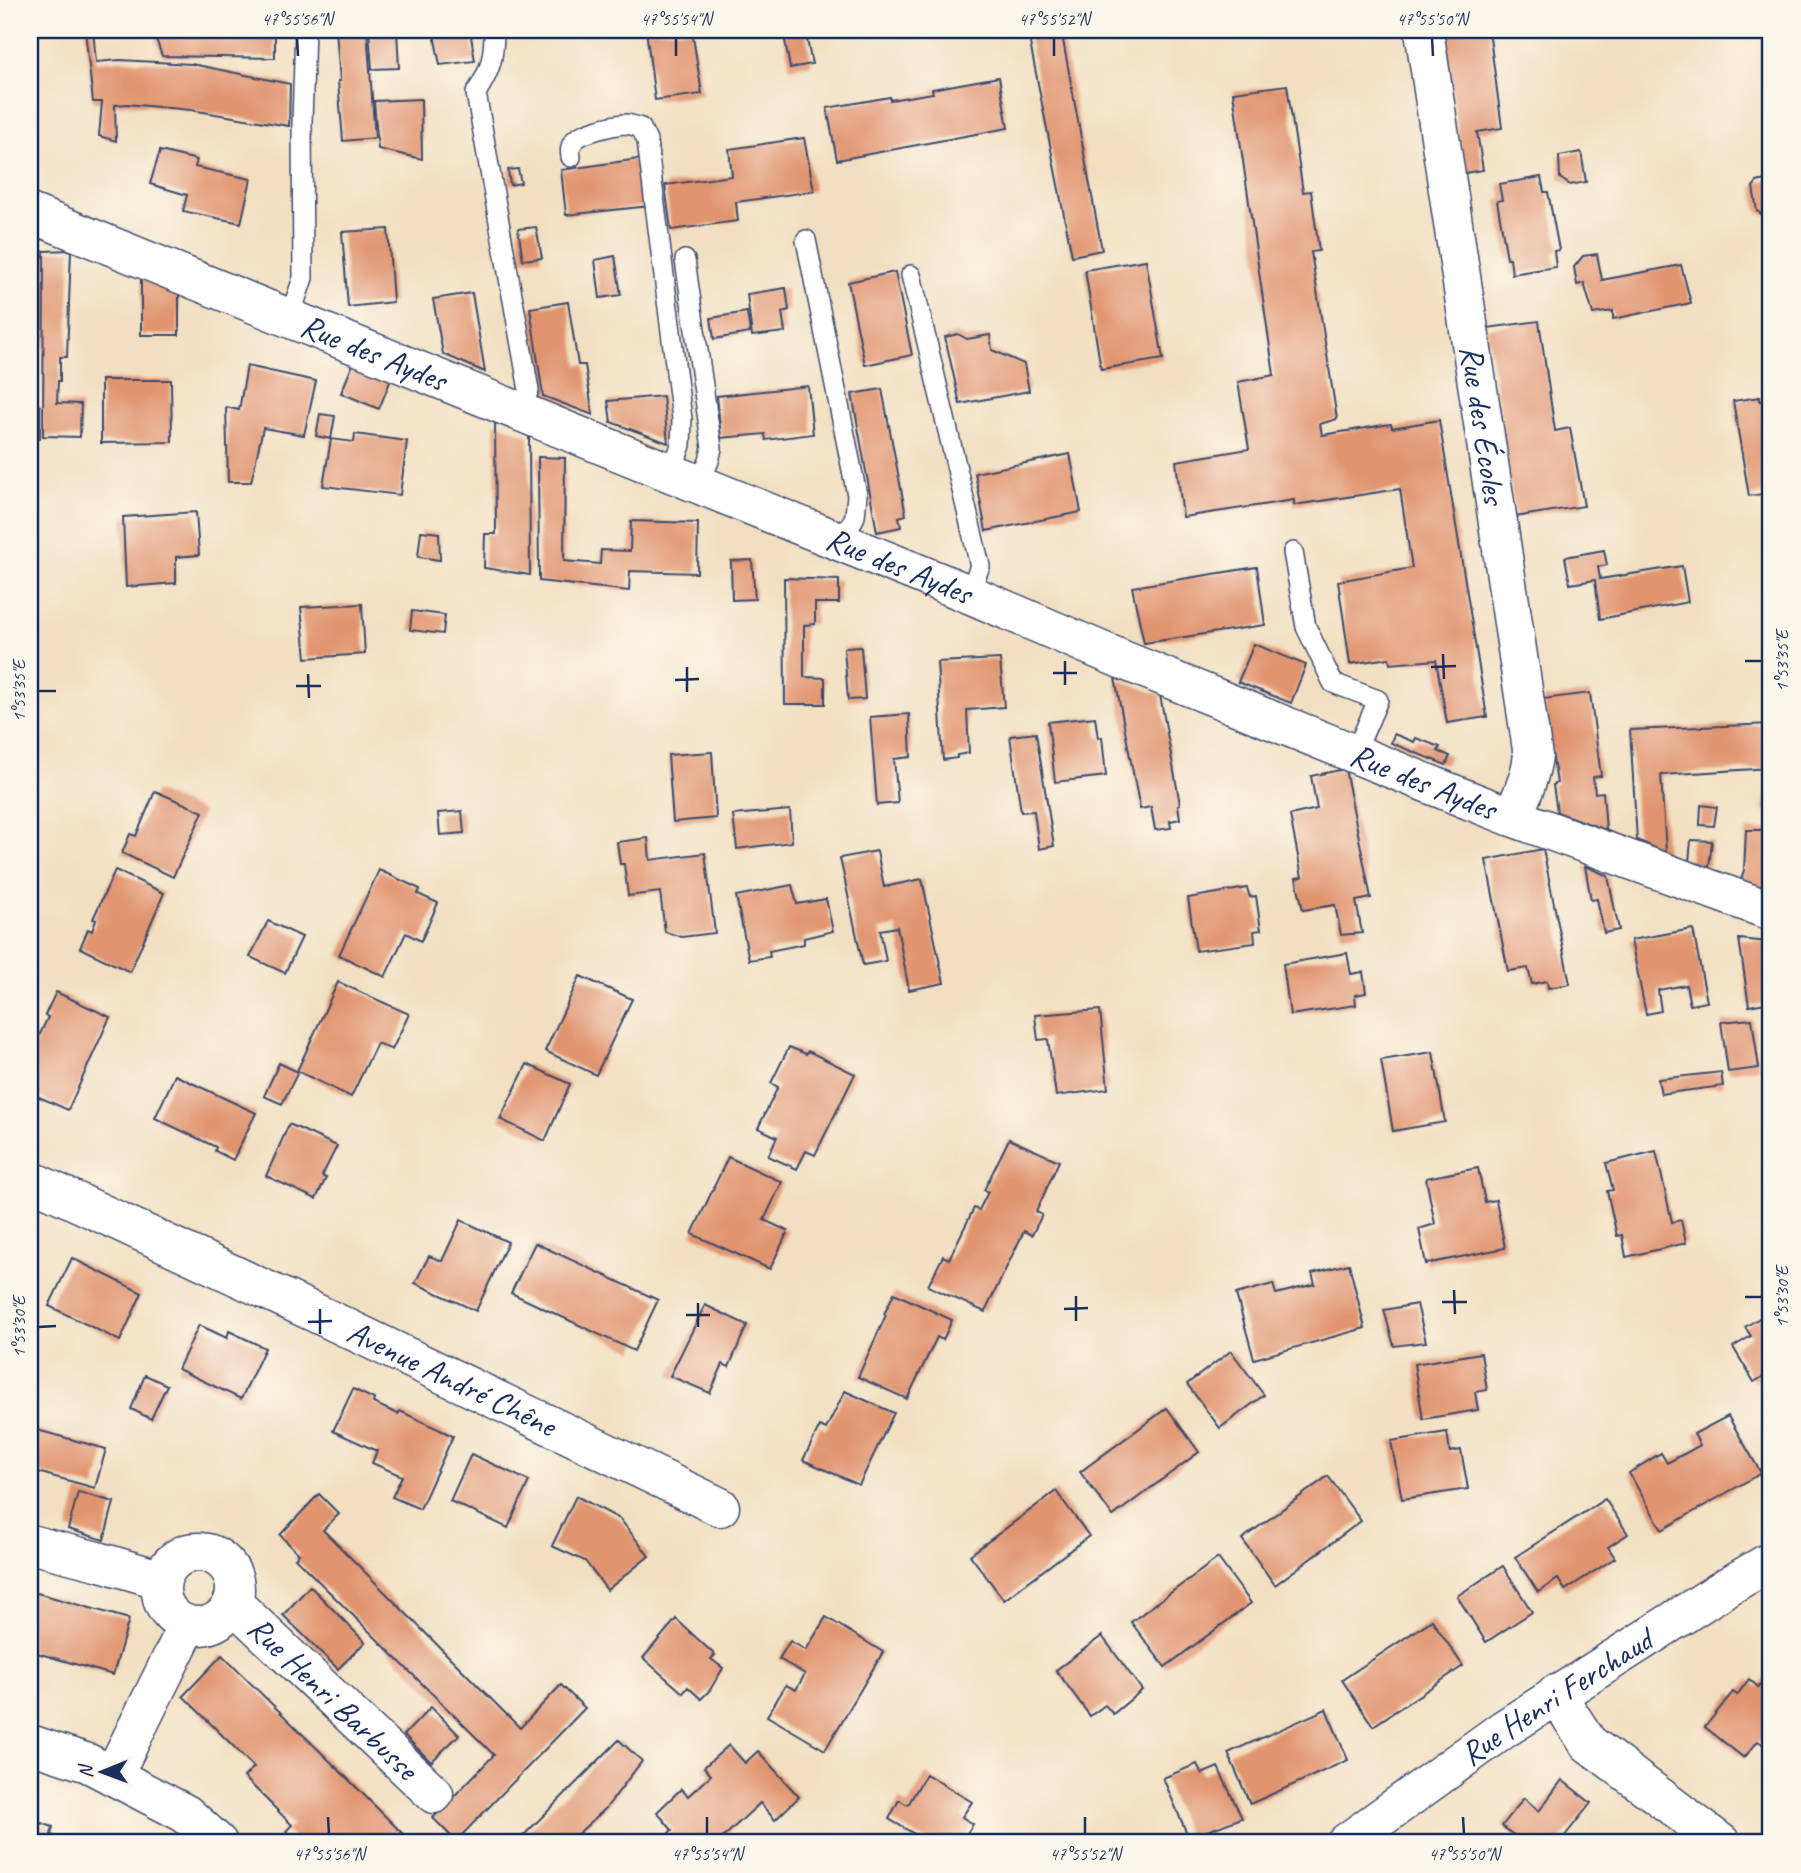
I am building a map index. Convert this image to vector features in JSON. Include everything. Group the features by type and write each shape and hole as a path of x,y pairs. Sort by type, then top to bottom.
{"street":[{"name":"Rue des Écoles","path":"1424,30 1533,756 1531,773 1512,817"},
{"name":"Rue des Aydes","path":"30,213 1512,817 1771,911"},
{"name":"Avenue André Chêne","path":"30,1180 720,1507"},
{"path":"30,1544 162,1580"},
{"path":"186,1554 211,1554 222,1560 230,1569 234,1580 233,1603 220,1620 199,1627 188,1625 177,1620 163,1602 162,1580 176,1560 186,1554"},
{"name":"Rue Henri Ferchaud","path":"1346,1843 1504,1729 1771,1561"},
{"name":"Rue Henri Barbusse","path":"233,1603 434,1794"},
{"path":"113,1776 188,1625"},
{"path":"1556,1695 1588,1743 1721,1843"},
{"path":"30,1744 88,1763 186,1814 218,1843"}],"lane":[{"path":"289,319 303,278 302,122 305,30"},
{"path":"494,30 493,56 488,75 476,93 529,390 518,412"},
{"path":"571,157 570,150 574,141 582,134 623,124 641,128 647,141 682,419 684,480"},
{"path":"806,240 857,495 855,516 842,544"},
{"path":"684,480 709,461 712,448 685,260"},
{"path":"911,275 979,566 969,594"},
{"path":"1293,552 1306,627 1333,683 1378,700 1355,753"}],"building":[{"path":"85,30 93,30 96,62 120,60 192,64 290,84 289,126 191,110 127,104 115,105 116,141 99,136 102,102 93,102"},
{"path":"153,30 275,30 275,58 162,56"},
{"path":"336,30 367,30 375,138 343,141"},
{"path":"369,30 397,30 399,68 372,69"},
{"path":"433,30 470,30 475,61 440,65"},
{"path":"646,30 692,30 702,94 655,100"},
{"path":"783,30 805,30 812,64 790,68"},
{"path":"1443,30 1489,30 1502,128 1477,132 1483,170 1464,173"},
{"path":"1062,35 1102,250 1072,256 1029,38"},
{"path":"999,77 1008,128 837,160 827,108 933,93 932,89"},
{"path":"1287,85 1303,192 1311,191 1319,251 1311,252 1337,419 1320,424 1322,435 1391,424 1392,428 1439,420 1487,717 1447,723 1436,660 1390,664 1389,658 1350,664 1338,581 1412,568 1400,489 1294,505 1294,500 1183,517 1176,461 1249,449 1238,382 1274,375 1233,92"},
{"path":"421,99 422,159 378,149 374,101"},
{"path":"804,138 814,191 736,202 738,221 671,230 665,185 732,176 729,149"},
{"path":"160,151 197,160 195,167 251,179 241,223 183,211 187,195 150,184"},
{"path":"1581,152 1586,182 1570,185 1560,178 1559,156"},
{"path":"646,158 650,206 566,215 561,170"},
{"path":"518,169 521,183 510,185 508,170"},
{"path":"1541,177 1544,192 1548,192 1559,250 1554,251 1556,267 1512,274 1497,201 1502,200 1499,184"},
{"path":"1771,179 1771,214 1763,215 1757,211 1753,187 1757,182"},
{"path":"536,227 542,258 523,260 518,229"},
{"path":"388,229 393,302 348,307 342,232"},
{"path":"71,250 67,357 60,357 57,403 81,404 80,437 43,436 44,251"},
{"path":"1597,254 1602,280 1681,265 1691,303 1613,319 1613,311 1593,314 1584,283 1577,285 1574,267 1583,256"},
{"path":"615,256 621,295 600,298 595,260"},
{"path":"1146,260 1163,359 1101,369 1085,270"},
{"path":"895,272 912,355 865,365 848,282"},
{"path":"141,276 179,292 179,335 141,335"},
{"path":"786,288 789,310 782,312 785,332 752,336 747,294"},
{"path":"472,293 485,372 443,354 433,299"},
{"path":"568,302 578,365 585,365 593,415 543,396 530,308"},
{"path":"747,312 750,333 714,339 711,318"},
{"path":"1539,321 1555,431 1570,428 1584,506 1515,517 1487,328"},
{"path":"958,334 967,339 990,335 992,350 1024,364 1029,391 960,404 945,337"},
{"path":"353,364 391,379 379,409 341,393"},
{"path":"247,366 316,381 304,435 263,428 251,482 228,482 226,407 239,410"},
{"path":"101,380 171,380 172,442 101,443"},
{"path":"808,386 813,434 766,440 765,434 721,438 717,396"},
{"path":"882,389 906,515 899,517 901,527 877,532 852,394"},
{"path":"663,396 668,443 611,422 608,401"},
{"path":"1760,397 1760,401 1771,399 1771,493 1749,496 1733,401"},
{"path":"30,406 40,406 40,439 30,438"},
{"path":"320,414 335,416 331,439 316,436"},
{"path":"495,422 529,436 530,575 484,568 485,534 496,534"},
{"path":"355,434 407,441 400,495 323,486 331,439 354,442"},
{"path":"1070,454 1081,512 986,531 975,473"},
{"path":"538,457 565,458 564,561 600,564 601,550 630,551 631,521 698,523 697,573 630,571 629,591 539,581"},
{"path":"196,512 199,555 176,557 176,583 126,587 123,517"},
{"path":"421,531 439,533 440,560 418,557"},
{"path":"1604,550 1607,565 1598,567 1600,579 1682,566 1688,602 1600,619 1595,580 1570,584 1565,557"},
{"path":"752,560 755,599 732,600 731,561"},
{"path":"1257,567 1265,625 1144,643 1132,587"},
{"path":"784,578 839,580 839,603 815,603 815,624 804,625 804,677 825,678 825,704 785,704"},
{"path":"362,604 365,654 306,658 301,607"},
{"path":"412,611 445,615 443,634 410,630"},
{"path":"1254,644 1306,665 1291,703 1238,682"},
{"path":"861,647 865,699 848,700 844,648"},
{"path":"1000,659 1004,707 967,710 969,753 943,760 937,662"},
{"path":"1115,678 1160,695 1180,804 1180,819 1170,821 1171,828 1155,830 1151,807 1140,809"},
{"path":"1590,693 1601,776 1593,777 1595,793 1603,792 1606,830 1557,812 1553,785 1557,783 1543,699"},
{"path":"909,714 911,757 894,759 898,803 877,805 870,717"},
{"path":"1095,717 1098,738 1102,737 1106,776 1055,782 1048,722"},
{"path":"1771,724 1771,768 1661,775 1666,853 1637,840 1630,730"},
{"path":"1036,733 1054,846 1039,849 1034,811 1021,812 1010,736"},
{"path":"1394,734 1414,742 1416,738 1440,747 1438,751 1450,756 1446,765 1391,743"},
{"path":"712,752 716,818 673,822 668,755"},
{"path":"1345,769 1371,898 1356,901 1362,933 1341,935 1335,905 1303,910 1296,878 1302,877 1290,815 1317,809 1311,776"},
{"path":"1767,786 1771,788 1771,812 1764,811"},
{"path":"155,791 203,812 173,877 122,853 130,834 136,836"},
{"path":"1701,805 1717,807 1714,826 1700,825"},
{"path":"790,810 792,842 737,849 733,815"},
{"path":"462,811 464,833 440,835 438,813"},
{"path":"1746,830 1771,830 1771,897 1740,884 1744,870"},
{"path":"648,838 650,860 705,853 715,933 682,937 665,932 660,892 628,896 624,864 620,864 617,842"},
{"path":"1691,840 1712,841 1709,867 1689,862"},
{"path":"1543,849 1570,984 1548,988 1547,981 1532,984 1528,968 1508,971 1486,860"},
{"path":"877,851 884,887 922,879 944,983 909,990 897,927 880,930 886,961 863,965 840,858"},
{"path":"1585,866 1608,876 1619,930 1604,933 1597,899 1591,900"},
{"path":"115,870 164,893 130,972 80,948 88,929 92,931 96,920 93,919"},
{"path":"379,870 420,889 418,894 438,903 421,941 406,933 385,977 339,955"},
{"path":"792,885 797,904 826,899 833,931 804,938 804,944 769,951 770,957 749,960 736,896"},
{"path":"1247,888 1250,897 1256,896 1261,930 1254,931 1255,943 1196,951 1188,898"},
{"path":"268,921 302,937 285,973 250,957"},
{"path":"1693,929 1707,1002 1690,1005 1686,985 1658,990 1661,1011 1646,1014 1631,940"},
{"path":"1739,939 1769,942 1771,1002 1749,1006"},
{"path":"1347,953 1351,974 1363,972 1366,993 1355,995 1356,1005 1290,1015 1283,964"},
{"path":"580,976 632,999 596,1075 545,1051"},
{"path":"338,982 409,1014 392,1050 377,1043 351,1097 297,1071"},
{"path":"56,992 110,1017 68,1110 30,1093 30,1047 33,1049"},
{"path":"1100,1010 1108,1089 1056,1096 1048,1039 1038,1040 1035,1015"},
{"path":"1752,1019 1759,1068 1728,1072 1721,1022"},
{"path":"789,1047 806,1054 808,1051 855,1074 815,1155 806,1151 797,1169 768,1156 777,1137 758,1128 778,1087 771,1083"},
{"path":"1433,1052 1445,1122 1393,1131 1381,1060"},
{"path":"279,1063 298,1072 282,1104 264,1096"},
{"path":"527,1064 570,1084 545,1141 500,1119"},
{"path":"1721,1072 1723,1086 1661,1094 1658,1079"},
{"path":"175,1075 256,1113 233,1160 215,1151 216,1147 155,1118"},
{"path":"289,1124 337,1146 322,1176 326,1178 316,1199 266,1176"},
{"path":"1009,1139 1059,1161 1036,1212 1042,1215 1032,1235 1024,1231 985,1312 928,1286 943,1256 949,1259 974,1208 979,1210 988,1192 984,1190"},
{"path":"1656,1151 1672,1222 1681,1220 1686,1243 1626,1257 1622,1235 1617,1236 1607,1191 1613,1190 1606,1163"},
{"path":"728,1157 782,1182 764,1220 788,1231 770,1269 692,1234"},
{"path":"1478,1168 1485,1202 1496,1200 1505,1248 1426,1264 1419,1229 1435,1224 1426,1178"},
{"path":"461,1220 508,1242 476,1311 415,1283 429,1256 442,1261"},
{"path":"535,1243 658,1300 634,1351 511,1293"},
{"path":"72,1258 142,1293 120,1341 49,1306"},
{"path":"1349,1264 1365,1328 1254,1359 1236,1294 1273,1284 1276,1294 1315,1284 1312,1273"},
{"path":"894,1293 952,1320 943,1340 937,1337 907,1399 858,1377"},
{"path":"1417,1304 1426,1342 1394,1346 1384,1310"},
{"path":"705,1305 747,1325 729,1367 723,1364 710,1393 670,1376"},
{"path":"1771,1311 1771,1372 1754,1382 1733,1347 1751,1336 1745,1327"},
{"path":"199,1325 227,1338 229,1331 265,1348 241,1399 178,1369"},
{"path":"1231,1351 1264,1395 1220,1428 1187,1384"},
{"path":"1481,1353 1487,1390 1475,1392 1478,1410 1423,1419 1414,1364"},
{"path":"145,1375 167,1385 151,1419 131,1409"},
{"path":"353,1389 374,1399 373,1403 398,1414 400,1411 453,1436 420,1509 392,1497 402,1476 372,1463 377,1451 333,1431"},
{"path":"845,1391 894,1413 859,1485 803,1460 820,1426 826,1429"},
{"path":"1167,1408 1199,1452 1113,1516 1080,1472"},
{"path":"1728,1416 1761,1473 1662,1530 1629,1473 1661,1453 1667,1463 1700,1445 1694,1434"},
{"path":"30,1428 106,1449 95,1488 30,1470"},
{"path":"1447,1432 1450,1452 1461,1450 1468,1489 1402,1499 1391,1441"},
{"path":"471,1454 529,1481 508,1528 450,1501"},
{"path":"1328,1476 1361,1521 1275,1585 1242,1539"},
{"path":"1056,1491 1089,1536 1004,1600 970,1555"},
{"path":"78,1492 114,1502 104,1540 68,1529"},
{"path":"319,1494 339,1514 323,1530 520,1728 561,1685 585,1708 456,1841 433,1818 494,1755 295,1558 299,1554 280,1535"},
{"path":"576,1496 620,1519 649,1556 607,1590 585,1561 552,1546"},
{"path":"1605,1499 1628,1534 1608,1547 1615,1558 1565,1590 1558,1579 1538,1592 1515,1557"},
{"path":"1218,1558 1251,1603 1165,1667 1131,1622"},
{"path":"1503,1566 1532,1612 1486,1642 1457,1596"},
{"path":"310,1586 365,1642 338,1669 283,1615"},
{"path":"30,1591 129,1619 113,1675 30,1651"},
{"path":"826,1617 883,1652 825,1750 767,1716 786,1685 796,1690 805,1674 779,1659 790,1641 806,1650"},
{"path":"676,1619 715,1655 711,1659 723,1668 710,1690 701,1699 688,1687 683,1693 643,1658"},
{"path":"1432,1620 1463,1666 1373,1726 1342,1680"},
{"path":"1102,1636 1142,1690 1113,1714 1105,1705 1090,1716 1056,1670"},
{"path":"222,1655 412,1843 312,1843 306,1837 298,1843 286,1831 292,1825 244,1777 254,1767 183,1696"},
{"path":"1771,1660 1771,1736 1764,1745 1758,1741 1744,1758 1705,1727 1733,1692 1737,1695 1749,1679 1758,1687 1770,1672 1765,1668"},
{"path":"431,1707 459,1735 431,1762 404,1735"},
{"path":"1326,1709 1348,1760 1250,1804 1228,1753"},
{"path":"619,1740 642,1761 606,1808 568,1843 516,1843"},
{"path":"729,1745 745,1763 758,1751 799,1797 775,1820 760,1803 717,1843 662,1843 672,1830 657,1812 681,1789 688,1796 711,1775 704,1767"},
{"path":"1197,1764 1202,1774 1218,1767 1242,1818 1207,1831 1212,1841 1206,1843 1191,1843 1163,1778"},
{"path":"926,1774 972,1802 962,1817 973,1824 961,1843 930,1843 889,1819 899,1800 908,1805"},
{"path":"1562,1780 1591,1803 1559,1843 1524,1843 1502,1826 1524,1798 1539,1811"},
{"path":"30,1819 53,1827 51,1835 72,1843 30,1843"}]}
